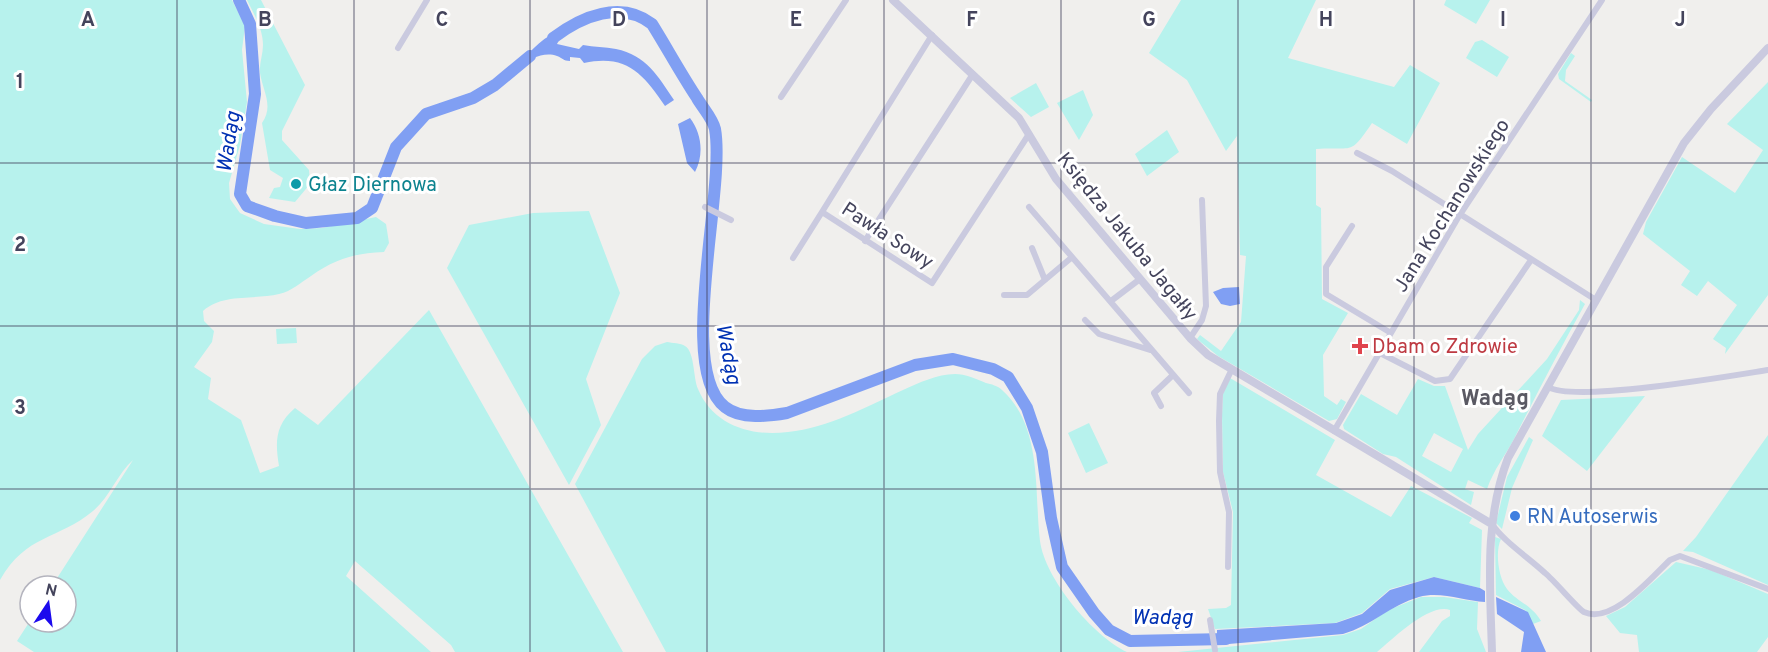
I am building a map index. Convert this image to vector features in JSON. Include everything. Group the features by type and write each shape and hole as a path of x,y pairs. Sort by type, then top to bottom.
{"street":[{"path":"398,48 427,0"},
{"path":"781,97 846,0"},
{"name":"Księdza Jakuba Jagałły","path":"893,0 1006,103 1029,134 1056,179 1190,338 1231,370 1490,523"},
{"name":"Jana Kochanowskiego","path":"1334,431 1459,216 1602,0"},
{"name":"Pawła Sowy","path":"932,35 822,212 932,283 1029,134"},
{"path":"1492,652 1490,523 1500,479 1508,458 1684,143 1711,109 1768,48"},
{"path":"865,241 973,74"},
{"path":"1357,153 1392,171 1459,216 1596,300"},
{"name":"Księdza Jakuba Jagałły","path":"1190,338 1202,320 1206,306 1202,200"},
{"path":"705,207 731,220"},
{"path":"1029,207 1189,393"},
{"path":"793,258 822,212"},
{"path":"1352,226 1326,267 1326,294 1391,333"},
{"path":"1032,248 1045,280"},
{"path":"1004,295 1027,296 1071,258"},
{"path":"1380,353 1425,378 1435,381 1450,379 1531,260"},
{"path":"1111,301 1140,279"},
{"path":"1085,320 1099,334 1151,351"},
{"path":"1125,342 1133,330"},
{"path":"1228,567 1229,512 1220,472 1219,421 1220,394 1231,370"},
{"path":"1548,387 1562,391 1602,391 1768,370"},
{"path":"1161,406 1154,393 1173,375"},
{"path":"1490,523 1564,589 1583,611 1594,614 1609,612 1622,604 1670,560 1680,556 1768,590"},
{"path":"1210,621 1215,651"}],"shaded area":[{"path":"0,0 232,0 245,26 242,50 247,102 240,145 229,183 230,199 240,213 264,224 300,229 322,228 376,217 386,224 389,243 384,252 337,261 284,293 229,299 211,305 203,311 204,321 214,331 212,342 194,367 211,378 208,399 241,420 260,473 279,466 278,434 288,414 295,408 318,425 429,310 623,652 455,652 451,645 355,561 346,576 431,652 34,652 17,641 22,634 78,634 78,574 60,574 133,460 99,506 67,528 43,539 21,554 0,580"},
{"path":"247,0 261,0 305,85 282,131 282,140 309,170 310,184 295,202 269,198 274,188 280,187 283,178 270,170 262,123 267,111 267,99 260,73 263,39 258,22"},
{"path":"1181,0 1316,0 1288,58 1394,87 1410,65 1440,83 1407,144 1372,123 1359,141 1350,148 1316,149 1316,205 1321,208 1322,299 1348,313 1323,355 1324,396 1337,405 1341,399 1346,402 1337,419 1329,421 1218,356 1197,339 1200,335 1221,351 1241,322 1246,256 1240,255 1237,136 1226,151 1187,80 1149,53"},
{"path":"1446,0 1490,0 1476,24 1444,5"},
{"path":"1482,40 1509,57 1497,77 1466,58 1475,42"},
{"path":"1571,53 1575,56 1566,70 1565,81 1592,100 1591,102 1559,79 1558,74"},
{"path":"1768,82 1768,295 1725,354 1726,348 1713,339 1737,305 1708,281 1697,296 1681,285 1690,271 1643,234 1646,222 1682,157 1735,193 1763,150 1727,124"},
{"path":"1036,83 1049,107 1031,117 1010,98"},
{"path":"1083,90 1093,115 1079,140 1057,103"},
{"path":"1167,130 1179,152 1147,176 1135,154"},
{"path":"589,211 620,293 586,379 601,425 569,485 447,268 469,225 533,213"},
{"path":"1580,300 1585,304 1487,489 1468,480 1465,489 1474,492 1471,505 1396,457 1383,454 1344,429 1343,425 1361,394 1397,415 1418,379 1434,386 1445,386 1468,450 1478,434 1547,359 1579,310","holes":["1434,433 1463,449 1451,472 1422,456"]},
{"path":"296,328 297,343 277,344 276,329"},
{"path":"667,342 681,344 688,349 698,389 713,412 735,426 760,432 788,432 818,426 847,416 922,382 942,376 963,375 1000,389 1015,405 1030,441 1036,481 1040,541 1051,572 1061,589 1086,620 1127,652 666,652 575,484 642,359 655,346"},
{"path":"1230,378 1335,440 1316,475 1391,517 1411,486 1472,518 1469,523 1482,530 1480,588 1434,577 1390,589 1362,613 1335,623 1215,629 1208,609 1226,608 1231,605 1233,512 1223,472 1222,415 1223,394"},
{"path":"1645,396 1587,471 1542,436 1561,400"},
{"path":"1089,423 1108,463 1086,473 1068,433"},
{"path":"1768,435 1768,585 1693,552 1683,551 1696,537"},
{"path":"1529,437 1533,440 1512,488 1502,529 1496,523 1507,477"},
{"path":"1495,537 1501,539 1498,557 1504,584 1541,621 1533,624 1525,610 1496,595"},
{"path":"1676,562 1711,570 1768,594 1768,637 1757,652 1639,652 1637,635 1620,633 1606,616 1625,607"},
{"path":"1421,597 1444,597 1478,602 1477,629 1486,652 1419,652 1442,621 1450,616 1450,610 1441,609 1422,617 1377,652 1178,652 1343,635 1361,629 1388,610"}],"water":[{"path":"564,30 557,44 579,49 583,45 612,48 643,61 674,100 665,106 641,76 623,64 612,61 584,63 580,58 570,57 568,61 547,55 519,65 544,39"},
{"path":"690,118 697,131 701,152 695,172 687,163 678,124"},
{"path":"1239,287 1240,304 1230,306 1221,304 1213,292 1223,288"},
{"path":"1434,577 1480,588 1485,591 1485,602 1427,595 1409,601 1343,634 1217,645 1217,630 1336,623 1362,614 1390,590"},
{"path":"1496,597 1528,612 1546,652 1521,652 1524,632 1497,614"}],"waterway":[{"name":"Wadąg","path":"239,0 250,24 255,94 240,194 247,206 275,216 306,223 357,218 372,208 396,147 426,114 473,98 495,85 530,56"},
{"name":"Wadąg","path":"553,38 576,23 602,14 628,13 640,17 652,24 712,121 715,129 717,157 703,319 704,356 711,387 725,407 747,415 764,416 787,413 915,365 953,359 993,369 1008,377 1027,408 1042,452 1051,518 1062,567 1094,613 1109,630 1130,641 1226,639"}],"place":[{"name":"Głaz Diernowa","path":"296,184"},
{"name":"Dbam o Zdrowie","path":"1360,346"},
{"name":"RN Autoserwis","path":"1515,516"}],"district":[{"name":"Wadąg","path":"1495,397"}]}
